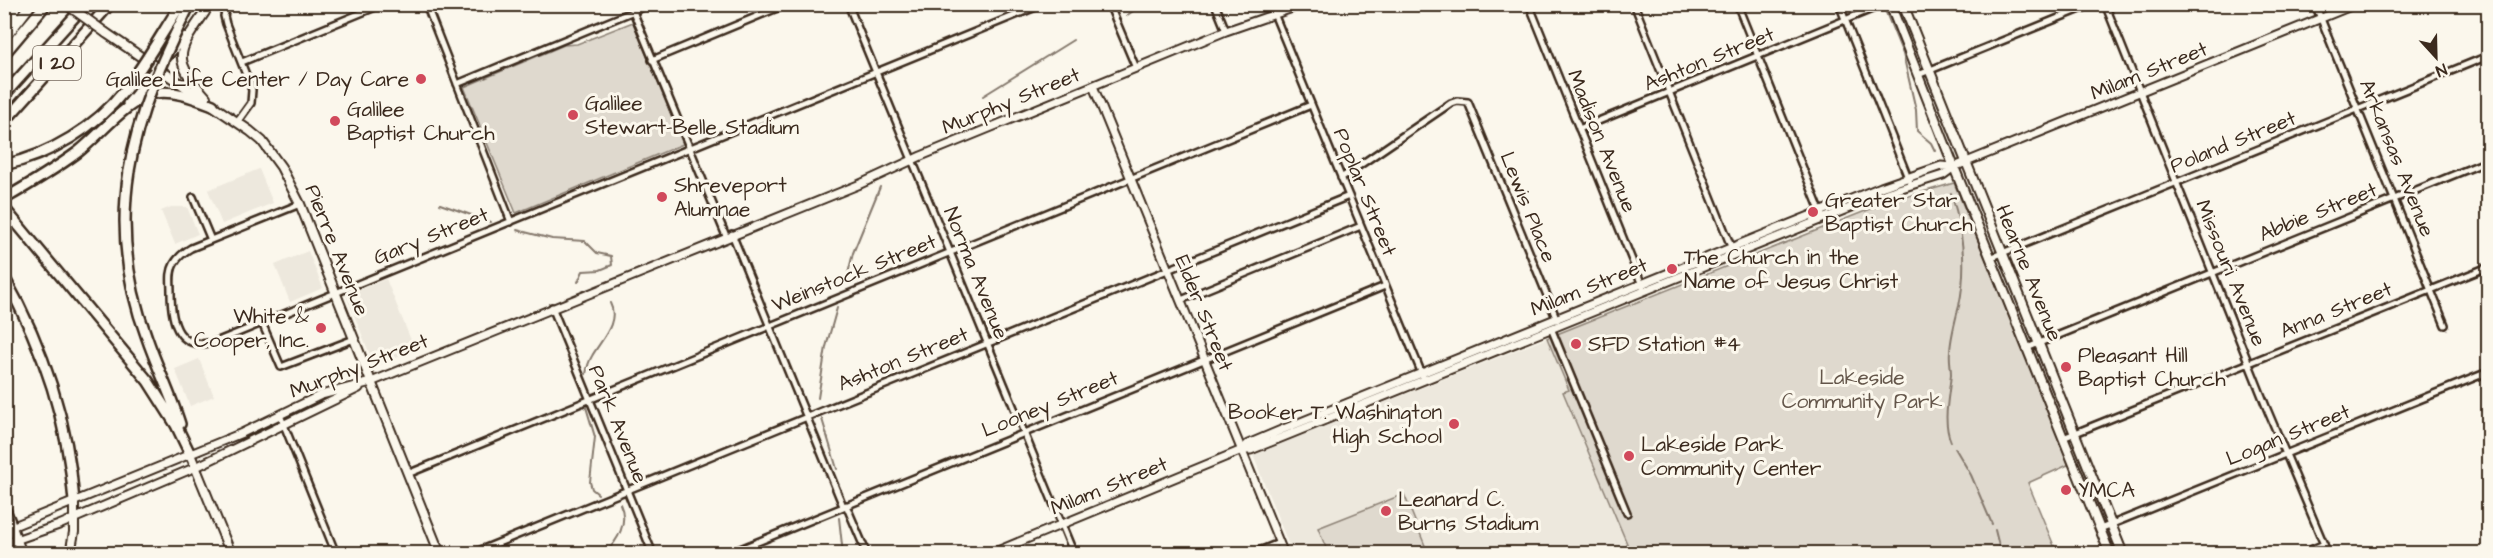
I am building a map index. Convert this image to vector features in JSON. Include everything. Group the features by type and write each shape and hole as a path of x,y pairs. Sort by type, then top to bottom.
{"highway":[{"path":"4,37 16,4"},
{"path":"4,37 31,4"},
{"path":"4,54 46,4"},
{"name":"I 20","path":"4,95 86,4"},
{"name":"I 20","path":"4,122 111,4"},
{"path":"4,165 58,145 79,132 112,104 135,76 181,4"},
{"path":"189,450 142,324 131,283 126,248 124,200 135,136 148,96 190,4"},
{"path":"111,123 158,68"},
{"path":"4,199 60,165 132,105 155,93 178,93 213,105"},
{"path":"4,208 148,381 189,450"},
{"path":"4,277 38,342 49,372 69,454 74,501"},
{"path":"4,507 8,528"}],"main road":[{"name":"Pierre Avenue","path":"66,4 238,121 272,153 290,182 300,204 410,473 440,554"},
{"name":"Hearne Avenue","path":"1890,4 2110,554"},
{"name":"Hearne Avenue","path":"1903,4 2001,254 2123,554"},
{"path":"210,5 185,41 181,61 187,77 213,105"},
{"path":"158,68 205,12"},
{"path":"189,450 230,551"},
{"path":"70,554 75,518 74,501"},
{"path":"8,528 17,540 22,554"}],"street":[{"path":"228,4 224,16 253,95 251,103 238,121"},
{"path":"242,62 383,4"},
{"path":"426,4 511,222"},
{"path":"630,4 690,150 770,326 844,506 867,554"},
{"path":"457,84 651,4"},
{"path":"652,60 787,4"},
{"name":"Norma Avenue","path":"848,4 1074,554"},
{"name":"Gary Street","path":"211,240 191,248 175,261 171,275 171,314 176,328 186,338 202,344 218,341 1043,4"},
{"path":"1109,4 1136,68"},
{"path":"1215,4 1226,32"},
{"name":"Murphy Street","path":"8,528 189,450 280,415 321,395 371,382 729,235 850,188 912,160 1136,68 1304,4"},
{"name":"Madison Avenue","path":"1529,4 1643,287"},
{"path":"1634,4 1733,251"},
{"path":"1737,4 1822,214"},
{"path":"1839,4 1909,181"},
{"name":"Ashton Street","path":"1579,129 1884,4"},
{"path":"1918,75 2093,4"},
{"name":"Missouri Avenue","path":"2105,4 2328,554"},
{"name":"Arkansas Avenue","path":"2315,4 2445,325"},
{"name":"Milam Street","path":"990,554 1242,450 1248,444 1909,181 1941,166 1954,167 1965,163 2356,4"},
{"name":"Poplar Street","path":"1275,16 1422,376"},
{"name":"Poland Street","path":"1990,258 2488,56"},
{"name":"Elder Street","path":"1093,86 1284,554"},
{"name":"Lewis Place","path":"1341,178 1450,103 1468,102 1627,513"},
{"name":"Weinstock Street","path":"410,473 1311,105"},
{"name":"Abbie Street","path":"2027,348 2488,161"},
{"name":"Ashton Street","path":"471,554 1349,196"},
{"path":"193,197 211,240 300,204"},
{"path":"1181,300 1361,226"},
{"name":"Anna Street","path":"2063,438 2488,267"},
{"name":"Looney Street","path":"728,554 1385,286"},
{"name":"Park Avenue","path":"552,307 653,554"},
{"name":"Murphy Street","path":"262,323 281,367 354,339"},
{"name":"Logan Street","path":"2100,529 2488,372"},
{"path":"4,544 75,518 196,467 371,382"},
{"path":"280,415 336,554"},
{"path":"1252,554 1279,543"},
{"path":"2301,554 2324,544"},
{"path":"214,554 230,551"}],"shaded area":[{"path":"259,169 273,203 222,224 208,190"},
{"path":"171,207 187,207 198,234 175,244 161,211"},
{"path":"308,251 323,288 290,302 275,265"},
{"path":"386,279 415,350 375,367 346,295"},
{"name":"Booker T. Washington High School","path":"1547,338 1569,390 1564,393 1630,553 1292,553 1253,455"},
{"path":"199,359 214,396 190,406 175,369"}],"green space":[{"name":"Galilee Stewart-Belle Stadium","path":"633,22 683,144 516,213 464,87 564,45 577,44"},
{"name":"Lakeside Community Park","path":"1954,183 2070,464 2028,483 2057,553 1631,553 1563,392 1569,390 1547,338 1888,202"},
{"name":"Leanard C. Burns Stadium","path":"1404,494 1428,553 1328,553 1318,528"}],"waterway":[{"path":"1126,16 1143,4"},
{"path":"1885,10 1903,54 1916,110 1917,131 1931,143 1935,151"},
{"path":"983,96 1073,40"},
{"path":"846,282 853,253 880,187"},
{"path":"1951,193 1963,249 1963,277 1950,354 1951,374 1947,426 1951,442"},
{"path":"440,204 491,222"},
{"path":"517,230 552,239 585,241 597,253 611,256 612,265 600,270 583,271 578,282"},
{"path":"586,374 591,358 611,324 613,317 610,303"},
{"path":"818,398 826,347 837,308"},
{"path":"586,407 595,437 590,482 592,489 598,494"},
{"path":"822,419 837,469"},
{"path":"1955,448 1971,475 1992,524"},
{"path":"604,554 621,531 623,518 620,504"},
{"path":"839,518 843,554"},
{"path":"1995,530 2001,554"}],"place":[{"name":"Galilee Life Center / Day Care","path":"421,79"},
{"name":"Galilee Stewart-Belle Stadium","path":"573,115"},
{"name":"Galilee Baptist Church","path":"335,121"},
{"name":"Shreveport Alumnae","path":"662,197"},
{"name":"Greater Star Baptist Church","path":"1813,212"},
{"name":"The Church in the Name of Jesus Christ","path":"1672,269"},
{"name":"White & Cooper, Inc.","path":"321,328"},
{"name":"SFD Station #4","path":"1576,344"},
{"name":"Pleasant Hill Baptist Church","path":"2066,367"},
{"name":"Booker T. Washington High School","path":"1454,424"},
{"name":"Lakeside Park Community Center","path":"1629,456"},
{"name":"YMCA","path":"2066,490"},
{"name":"Leanard C. Burns Stadium","path":"1386,511"}]}
